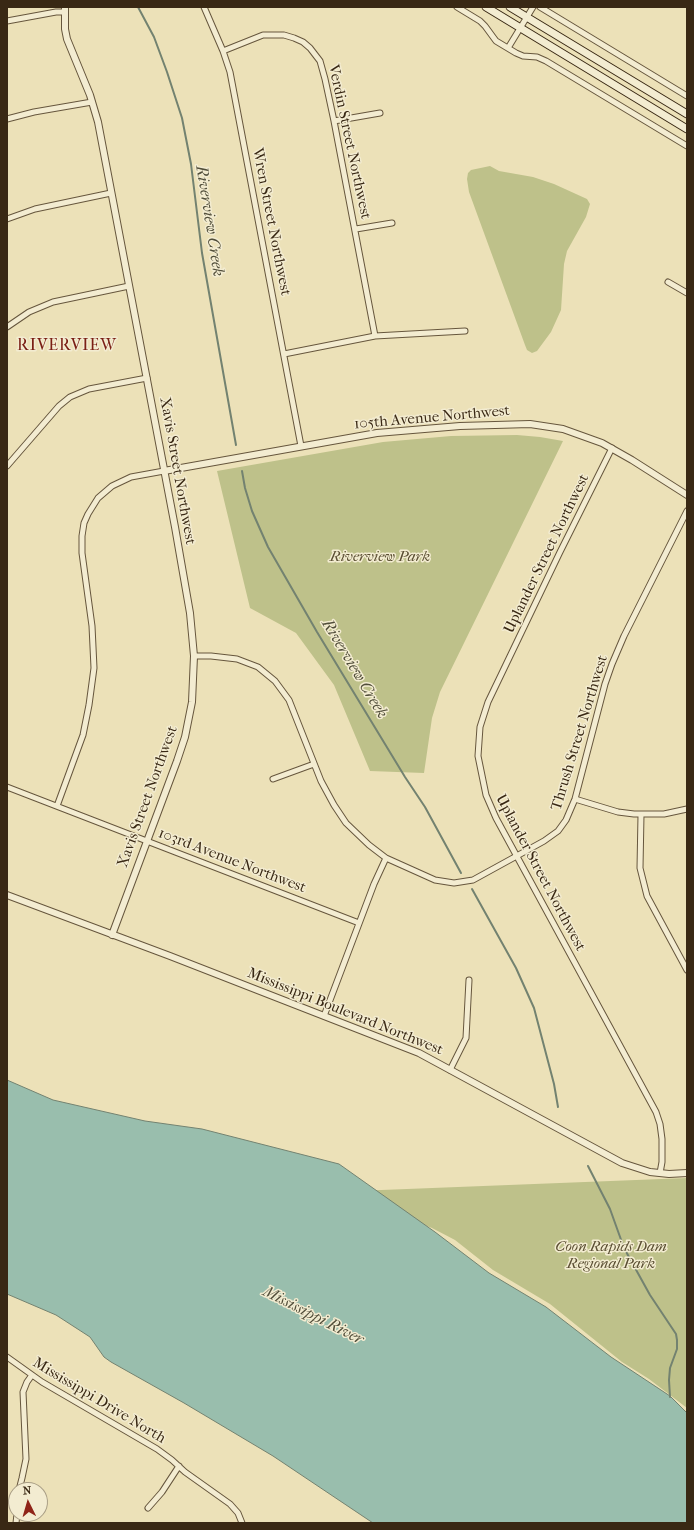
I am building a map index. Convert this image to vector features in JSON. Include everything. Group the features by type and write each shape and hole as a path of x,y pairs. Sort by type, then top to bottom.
{"main road":[{"path":"486,7 687,129"},
{"path":"510,7 687,114"}],"street":[{"name":"Wren Street Northwest","path":"204,7 223,51 230,72 301,446"},
{"path":"457,7 480,21 495,40 508,48 520,55 539,57 687,146"},
{"path":"508,48 533,7"},
{"path":"540,7 687,96"},
{"path":"7,21 65,10"},
{"name":"Xavis Street Northwest","path":"65,10 65,29 68,44 92,102 98,122 190,613 194,656 193,690 188,725 177,761 112,935"},
{"name":"Verdin Street Northwest","path":"223,51 248,40 269,34 284,35 303,42 310,48 320,61 356,229 375,336"},
{"path":"7,119 34,112 92,102"},
{"path":"334,121 380,112"},
{"path":"7,219 45,206 111,193"},
{"path":"356,229 392,223"},
{"path":"668,282 687,293"},
{"path":"7,327 29,312 53,302 129,286"},
{"path":"284,354 375,336 465,331"},
{"path":"7,466 59,406 70,397 89,389 147,378"},
{"name":"105th Avenue Northwest","path":"164,470 384,432 514,424 537,425 563,429 583,435 612,448 687,495"},
{"name":"Uplander Street Northwest","path":"612,448 488,702 481,720 478,763 483,783 496,818 656,1112 660,1124 662,1140 662,1162 660,1173"},
{"path":"57,806 83,735 90,705 94,668 92,626 82,553 84,523 98,498 112,486 131,477 164,470"},
{"name":"Thrush Street Northwest","path":"194,656 237,659 258,668 275,681 289,700 328,795 339,814 363,840 386,858 435,880 454,883 473,880 544,841 558,831 566,820 575,799 605,684 612,664 624,636 687,511"},
{"path":"273,779 314,764"},
{"name":"103rd Avenue Northwest","path":"7,787 359,923"},
{"path":"575,799 618,812 641,815 664,814 687,809"},
{"path":"641,815 640,868 647,896 687,970"},
{"path":"324,1016 374,884 386,858"},
{"name":"Mississippi Boulevard Northwest","path":"7,895 412,1050 622,1163 645,1171 660,1173 687,1173"},
{"path":"450,1070 466,1038 469,980"},
{"name":"Mississippi Drive North","path":"7,1356 32,1376 157,1449 185,1472 230,1504 238,1513 242,1523"},
{"path":"21,1482 26,1459 23,1392 27,1382 32,1376"},
{"path":"148,1508 162,1492 179,1466"}],"green space":[{"path":"490,166 499,171 533,177 554,184 587,199 590,204 586,217 567,251 564,264 561,310 551,332 537,351 532,353 527,350 525,345 469,192 467,179 468,173 471,170"},
{"name":"Riverview Park","path":"517,435 563,441 440,692 432,718 424,773 370,771 334,685 296,633 250,608 217,471 383,442 451,436"},
{"name":"Coon Rapids Dam Regional Park","path":"687,1178 687,1408 649,1379 622,1362 550,1304 493,1270 455,1240 432,1228 386,1211 356,1191"}],"water":[{"name":"Mississippi River","path":"7,1080 53,1100 145,1121 202,1129 339,1164 435,1232 489,1273 546,1307 611,1357 670,1396 687,1413 687,1523 373,1523 273,1456 111,1362 104,1357 90,1337 56,1315 7,1294"}],"waterway":[{"name":"Riverview Creek","path":"138,7 154,37 182,118 191,164 202,253 236,445"},
{"name":"Riverview Creek","path":"242,471 245,488 252,511 268,547 317,632 405,777 425,807 461,873"},
{"name":"Riverview Creek","path":"472,889 516,968 534,1008 554,1084 558,1107"},
{"name":"Riverview Creek","path":"588,1166 610,1209 624,1248 650,1295 676,1334 677,1349 670,1368 670,1397"}],"district":[{"name":"RIVERVIEW","path":"67,346"}]}
